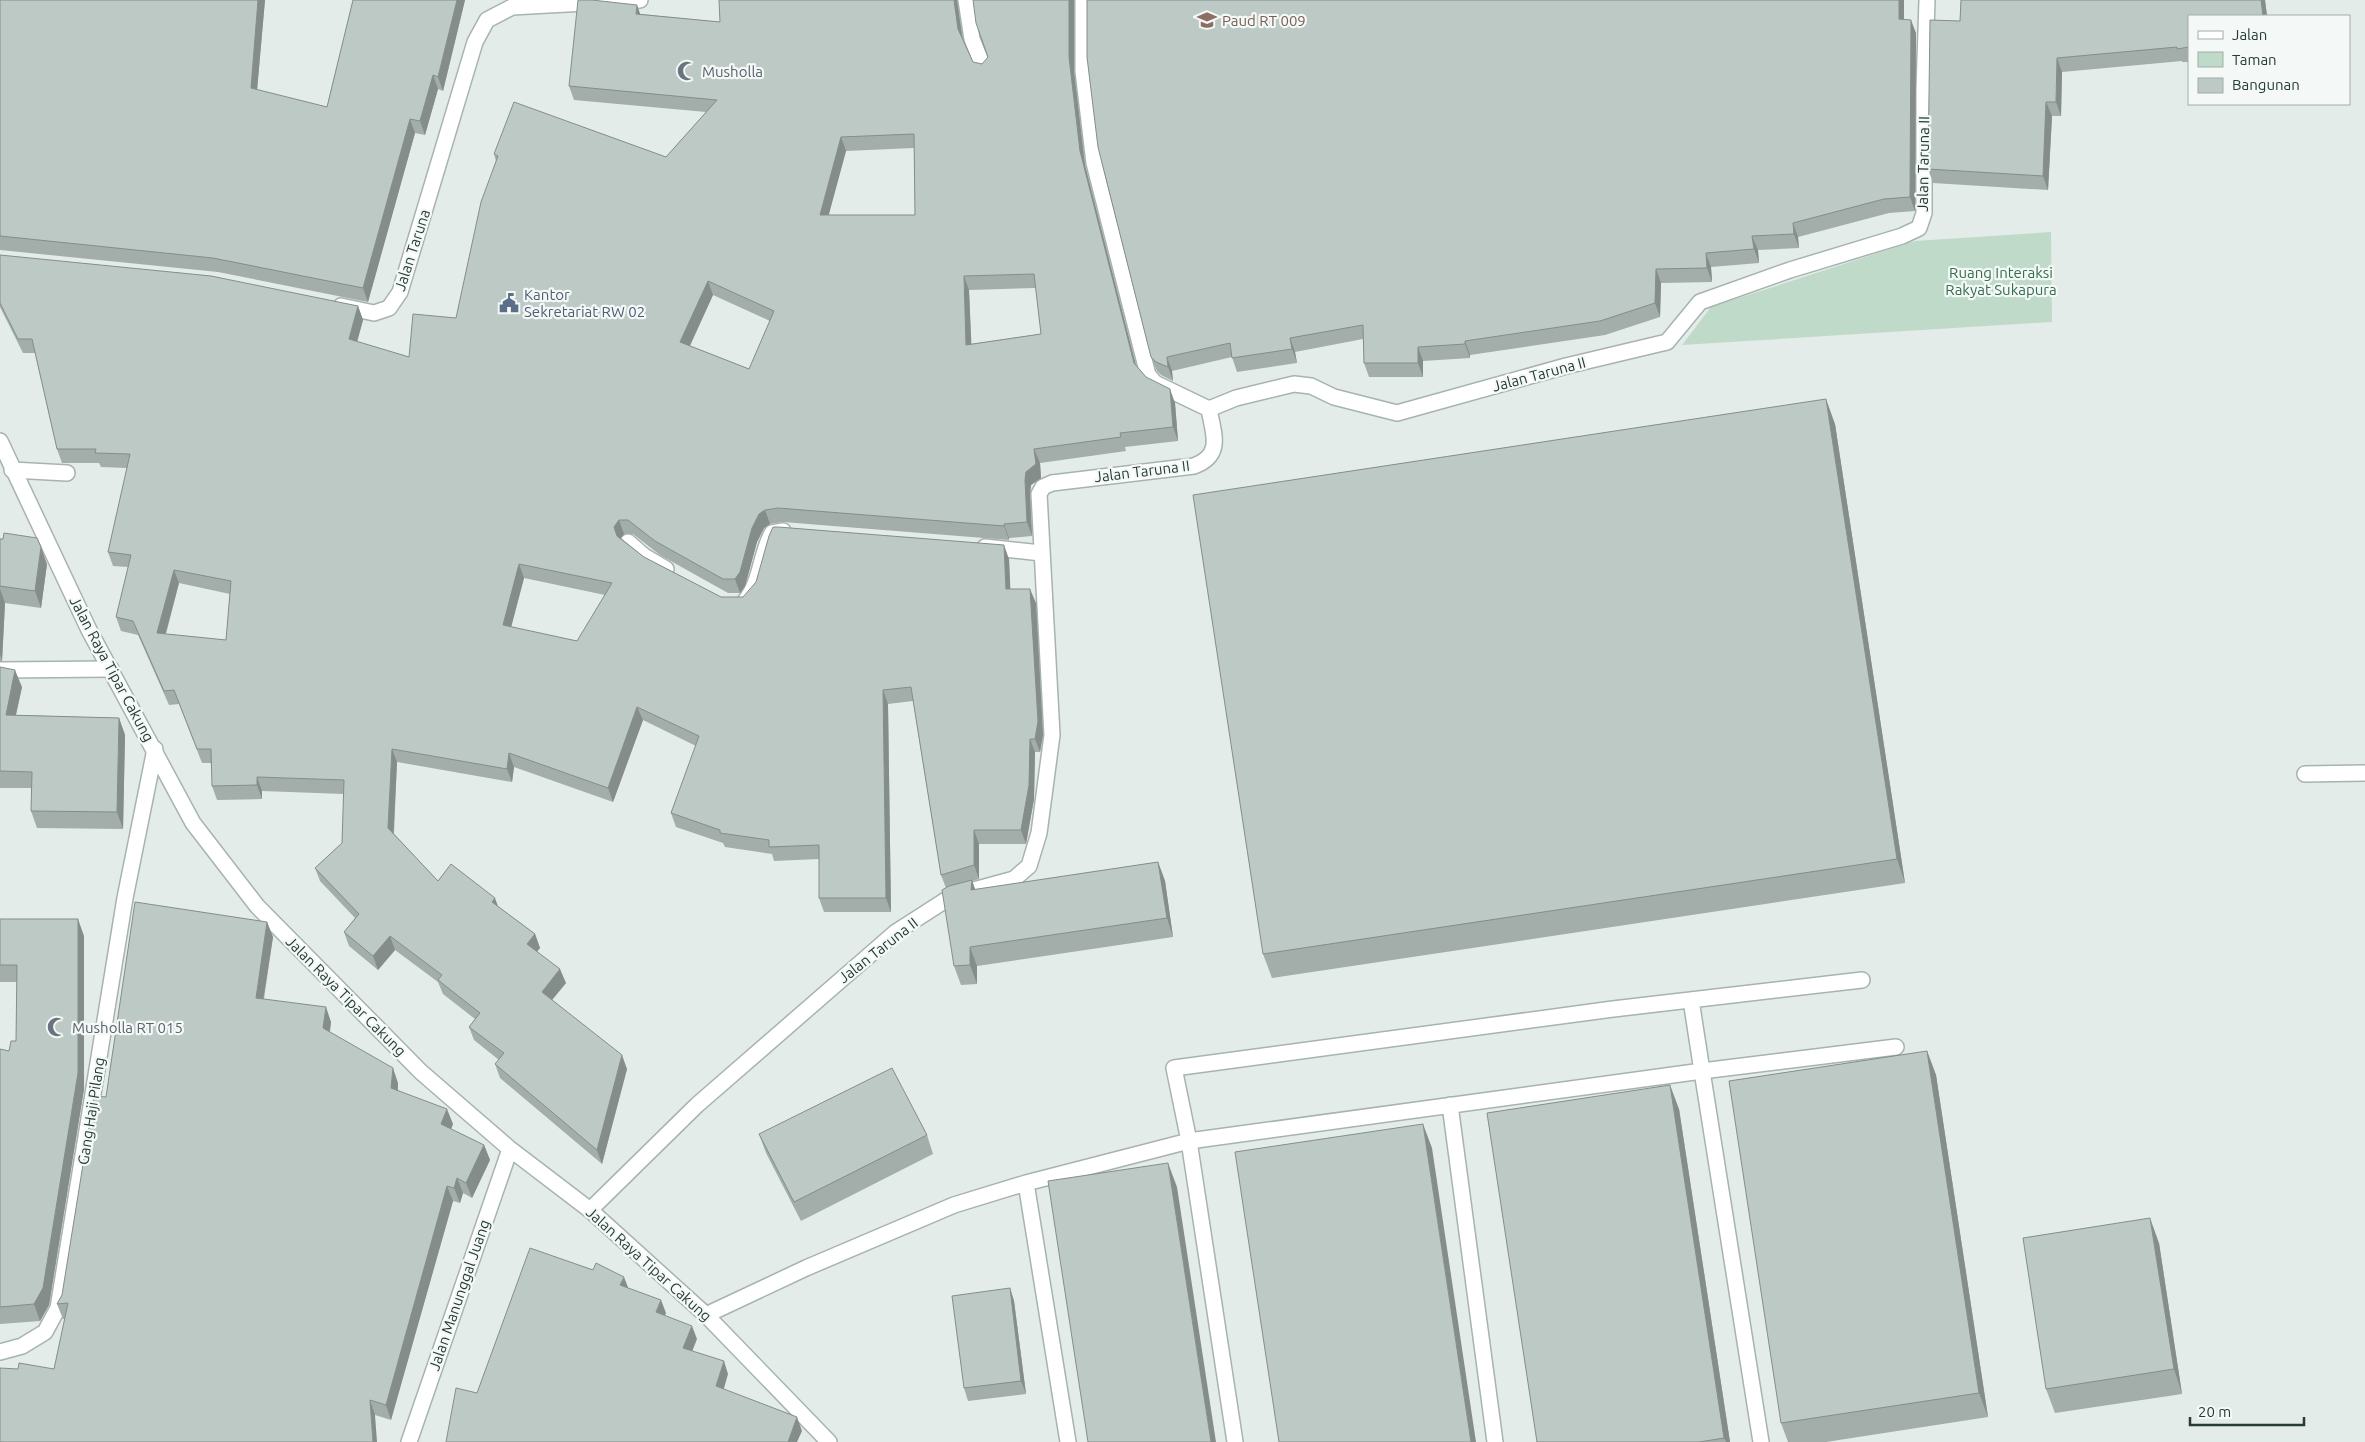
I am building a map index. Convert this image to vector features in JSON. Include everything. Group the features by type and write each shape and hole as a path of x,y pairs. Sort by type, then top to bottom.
{"street":[{"name":"Jalan Taruna","path":"325,303 374,313 389,308 400,292 475,42 487,20 512,7 640,0"},
{"path":"966,0 972,39 984,69"},
{"path":"1082,0 1082,70 1094,163 1148,375 1155,383 1208,409"},
{"name":"Jalan Taruna II","path":"590,1210 696,1105 896,932 952,896 1014,879 1029,866 1039,833 1052,735 1045,590 1041,553 1039,494 1043,487 1052,482 1194,466 1209,458 1215,446 1208,409 1236,398 1294,384 1311,386 1334,397 1396,413 1566,366 1667,342 1700,302 1790,270 1902,236 1919,228 1924,213 1924,90 1927,0"},
{"name":"Jalan Raya Tipar Cakung","path":"0,441 12,470 110,669 193,822 257,906 421,1072 510,1149 590,1210 706,1315 829,1442"},
{"path":"12,470 67,473"},
{"path":"726,602 744,602 754,590 765,546 772,533 797,531"},
{"path":"628,542 644,556 678,576"},
{"path":"967,545 1041,553"},
{"path":"0,670 110,669"},
{"name":"Gang Haji Pilang","path":"0,1352 22,1346 45,1332 58,1308 125,898 155,749"},
{"path":"2305,774 2365,773"},
{"path":"1235,1442 1189,1141 1174,1068 1691,1000 1862,980"},
{"path":"1691,1000 1761,1442"},
{"path":"706,1315 806,1268 954,1205 1026,1183 1189,1141 1702,1070 1896,1047"},
{"path":"1450,1105 1495,1442"},
{"name":"Jalan Manunggal Juang","path":"409,1442 510,1149"},
{"path":"1026,1183 1068,1442"}],"green space":[{"name":"Ruang Interaksi Rakyat Sukapura","path":"2051,232 2052,322 1682,345 1711,307 1915,241"}],"building":[{"path":"0,0 258,0 251,88 327,107 353,0 457,0 438,77 433,75 420,121 410,119 363,288 213,258 0,236"},
{"path":"578,0 637,5 636,14 720,22 719,0 954,0 958,29 973,62 982,64 988,57 976,23 973,0 1069,0 1069,57 1080,151 1134,363 1146,377 1170,389 1173,427 1120,433 1121,437 1034,449 1036,464 1026,472 1025,480 1027,522 1004,524 1004,526 778,508 765,510 759,514 752,528 740,572 735,579 723,579 655,541 628,520 619,520 614,527 617,536 644,557 721,597 743,597 756,582 773,527 1004,545 1006,589 1030,589 1038,721 1035,739 1030,739 1029,785 1021,830 974,830 974,865 941,875 911,687 883,690 886,898 819,898 819,845 769,847 769,840 720,833 720,830 671,813 699,736 637,707 608,788 509,753 507,769 392,749 388,828 438,881 451,864 495,898 492,902 535,934 527,944 560,969 542,992 622,1055 597,1150 495,1064 504,1053 469,1027 480,1013 438,980 442,975 390,936 373,956 344,932 359,914 315,868 342,843 344,780 257,777 257,785 212,786 211,749 197,749 174,690 164,691 133,621 116,617 131,555 108,552 130,454 95,453 96,449 57,449 32,339 18,339 0,303 0,255 211,276 358,306 349,339 409,357 413,314 456,318 481,202 498,156 494,154 514,102 666,157 717,100 569,86","holes":["914,134 915,215 820,215 841,137","1034,274 1041,334 966,345 964,276","708,281 774,311 749,369 680,342","519,564 612,583 577,641 503,625","174,570 231,581 226,640 157,633"]},
{"path":"1087,0 1899,0 1899,19 1911,20 1910,197 1884,199 1793,223 1794,234 1752,236 1754,249 1706,253 1707,268 1656,269 1655,303 1600,321 1465,341 1465,344 1418,347 1418,363 1364,363 1363,325 1290,338 1292,349 1232,358 1230,343 1167,357 1168,367 1156,362 1151,357 1098,147 1087,57"},
{"path":"1961,0 2261,0 2263,15 2188,15 2188,47 2057,58 2056,102 2046,102 2043,176 1928,169 1930,20 1960,21"},
{"path":"1826,399 1897,859 1263,954 1193,495"},
{"path":"4,533 37,538 41,547 35,591 0,586 0,539 3,539"},
{"path":"0,667 15,670 6,715 119,718 117,812 31,811 32,772 0,771"},
{"path":"1158,862 1167,918 970,947 970,965 954,966 942,890 949,886 972,880 971,890"},
{"path":"135,902 267,922 256,998 326,1007 323,1028 393,1068 391,1088 447,1109 441,1124 484,1145 466,1183 457,1178 454,1188 447,1186 386,1405 370,1400 373,1442 0,1442 0,1368 18,1369 19,1363 54,1369 68,1303 57,1304 62,1295 94,1096 106,1097"},
{"path":"0,919 78,919 78,1073 43,1288 34,1304 0,1307 0,1049 9,1051 11,1041 16,1041 17,965 0,965"},
{"path":"1927,1051 1979,1393 1781,1423 1729,1081"},
{"path":"892,1068 927,1135 794,1202 759,1134"},
{"path":"1670,1085 1724,1438 1699,1442 1537,1442 1487,1113"},
{"path":"1423,1124 1471,1442 1279,1442 1235,1152"},
{"path":"1168,1163 1211,1442 1088,1442 1048,1181"},
{"path":"2150,1218 2174,1369 2046,1389 2023,1238"},
{"path":"530,1248 593,1270 596,1263 624,1277 620,1285 661,1300 656,1312 692,1326 683,1348 724,1361 716,1386 797,1417 788,1442 446,1442 456,1388 477,1393"},
{"path":"1010,1288 1021,1381 964,1388 952,1296"}],"place":[{"name":"Paud RT 009","path":"1207,20"},
{"name":"Musholla","path":"687,71"},
{"name":"Kantor Sekretariat RW 02","path":"509,303"},
{"name":"Musholla RT 015","path":"57,1027"}]}
